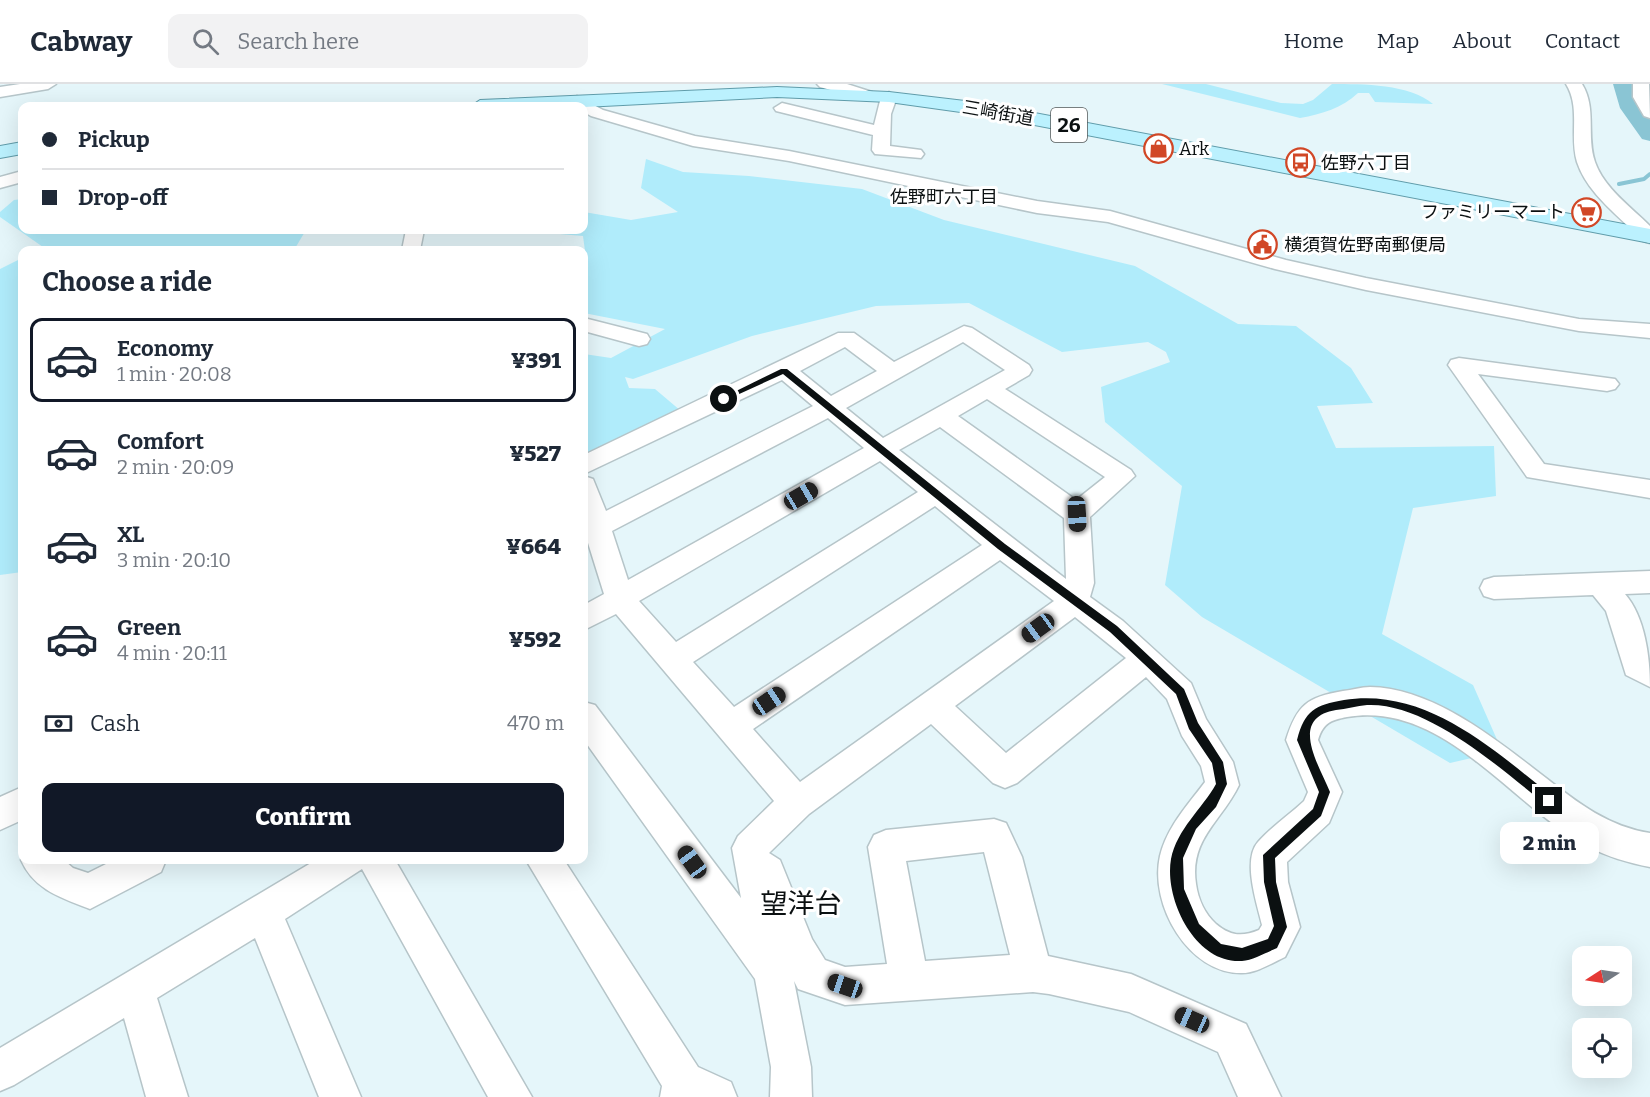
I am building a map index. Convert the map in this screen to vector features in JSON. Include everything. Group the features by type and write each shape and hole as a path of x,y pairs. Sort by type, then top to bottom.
{"main road":[{"name":"三崎街道","path":"544,102 576,92 712,94 816,87 1017,116 1650,236"},
{"path":"0,152 18,149"}],"street":[{"path":"0,92 48,84"},
{"path":"1574,84 1581,94 1580,133 1590,173 1650,236"},
{"path":"1641,84 1641,97 1650,113"},
{"path":"889,97 881,132 881,150 915,154"},
{"path":"588,104 597,113 693,141 800,158 1037,207 1110,217 1282,265 1366,284 1579,326 1650,331"},
{"path":"782,108 881,132"},
{"path":"0,183 18,177"},
{"path":"588,325 639,339"},
{"path":"588,617 1021,370 964,333 830,407 596,528"},
{"path":"588,463 846,338 892,371"},
{"path":"1607,384 1459,365 1536,471 1650,489"},
{"path":"784,370 1001,546 1113,629 1180,692 1193,726 1217,762 1222,784 1211,803 1192,825 1177,858 1177,889 1194,928 1218,950 1242,954 1272,944 1281,927 1270,882 1269,855 1317,812 1325,792 1302,740 1307,723 1322,708 1369,700 1400,704 1446,725 1481,746 1562,811 1602,836 1631,847 1650,850"},
{"path":"988,389 1122,476 1077,514"},
{"path":"940,415 1077,514"},
{"path":"672,660 936,493"},
{"path":"588,499 620,599 797,803"},
{"path":"790,1097 791,1067 750,848 776,820 797,803 1074,602 1080,583 1077,514"},
{"path":"730,727 1001,546"},
{"path":"1494,588 1650,582"},
{"path":"1600,584 1619,608 1637,666 1650,674"},
{"path":"932,705 1005,772 1147,659"},
{"path":"588,720 774,973"},
{"path":"0,814 18,805"},
{"path":"909,982 886,847 994,835 1004,857 1033,973"},
{"path":"752,862 767,872 799,951 812,975 845,986 1033,973 1131,993 1232,1038 1260,1097"},
{"path":"43,864 62,881 90,891 141,864"},
{"path":"0,1071 341,864"},
{"path":"378,864 511,1097"},
{"path":"547,864 693,1092"},
{"path":"263,912 340,1097"},
{"path":"135,990 167,1097"}],"shaded area":[{"path":"1162,84 1206,84 1281,103 1303,104 1313,100 1332,84 1386,86 1412,92 1433,104 1375,102 1369,93 1358,93 1331,110 1300,118"},
{"path":"646,159 683,172 749,176 862,189 944,220 1135,266 1238,324 1296,326 1351,368 1373,403 1317,406 1336,448 1494,446 1496,496 1413,508 1382,634 1473,685 1502,751 1450,763 1202,617 1165,585 1182,486 1105,422 1101,387 1170,362 1166,352 1148,342 1062,352 969,303 876,306 752,336 633,379 625,377 629,388 655,389 681,411 588,455 588,355 611,358 665,329 588,314 588,246 584,246 583,236 560,234 588,234 588,213 631,220 678,212 641,188"},
{"path":"14,200 18,200 18,230 0,217 0,212"},
{"path":"24,234 304,234 296,246 42,246"},
{"path":"18,260 18,573 0,575 0,269"}],"waterway":[{"path":"1623,84 1631,108 1650,134"},
{"path":"1619,184 1644,179 1650,174"}],"place":[{"name":"Ark","path":"1158,149"},
{"name":"佐野六丁目","path":"1300,163"},
{"name":"ファミリーマート","path":"1586,212"},
{"name":"横須賀佐野南郵便局","path":"1263,245"}],"district":[{"name":"佐野町六丁目","path":"944,197"},
{"name":"望洋台","path":"801,904"}],"route":[{"path":"724,399 784,370 1001,546 1113,629 1180,692 1193,726 1217,762 1222,784 1211,803 1192,825 1177,858 1177,889 1194,928 1218,950 1242,954 1272,944 1281,927 1270,882 1269,855 1303,827 1317,812 1325,792 1302,740 1307,723 1322,708 1369,700 1400,704 1446,725 1481,746 1549,801"}]}
